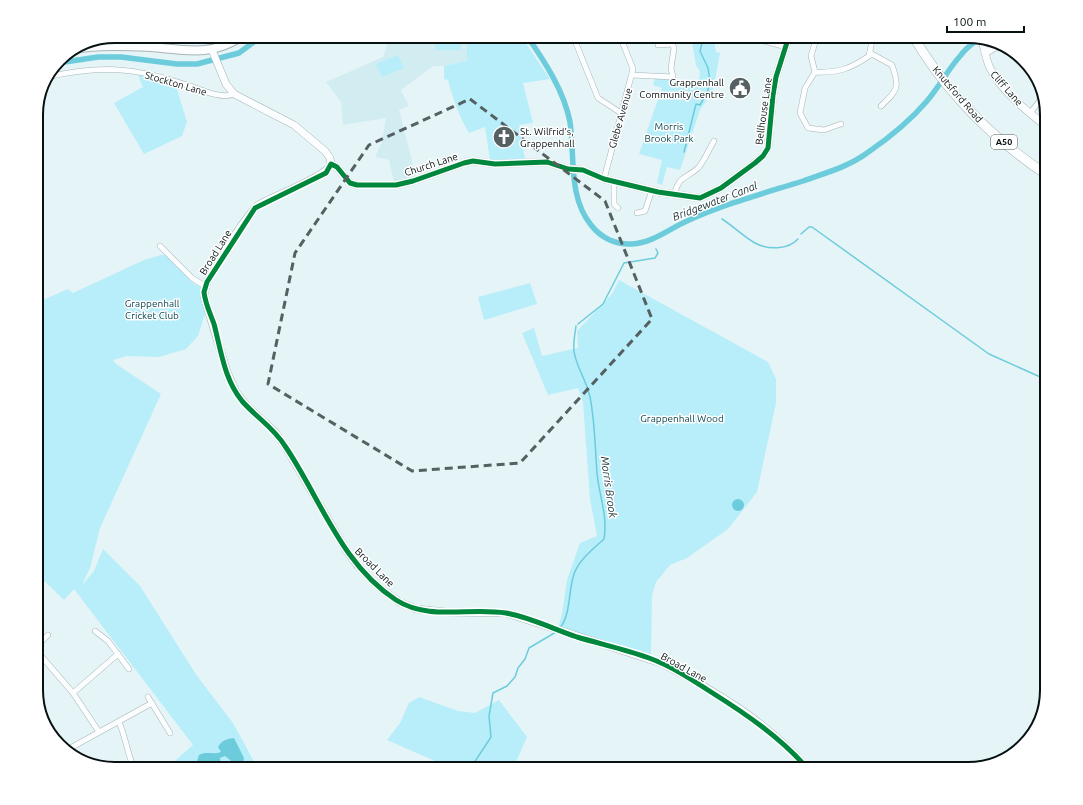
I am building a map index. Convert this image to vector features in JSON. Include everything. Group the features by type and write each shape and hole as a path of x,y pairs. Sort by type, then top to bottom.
{"highway":[{"name":"Knutsford Road","path":"918,43 948,87 964,105 997,136 1040,170"}],"main road":[{"path":"87,48 113,46 214,53 229,43"}],"street":[{"path":"576,43 598,98 621,113"},
{"name":"Glebe Avenue","path":"604,179 633,69 623,43"},
{"path":"773,43 786,46"},
{"name":"Bellhouse Lane","path":"577,170 604,179 674,195 700,198 712,194 763,156 768,148 773,95 787,43"},
{"path":"815,43 810,56 815,72 805,88 800,113 808,128 824,130 841,124"},
{"path":"815,72 853,68 869,56 872,43"},
{"path":"632,75 673,77 671,68 674,48 672,44 658,45"},
{"name":"Cliff Lane","path":"983,44 989,67 996,78 1040,121"},
{"path":"985,52 993,48"},
{"name":"Church Lane","path":"214,53 226,84 234,94 294,125 324,151 330,158 331,164 337,167 350,183 357,185 396,185 473,161 494,164 536,161 547,162 568,169 577,170"},
{"path":"870,53 892,65 898,81 895,93 881,106"},
{"name":"Stockton Lane","path":"55,75 85,70 109,68 161,76 221,95 227,96 234,94"},
{"path":"1030,113 1039,102"},
{"path":"674,195 682,177 698,168 714,141"},
{"name":"Broad Lane","path":"331,164 326,173 255,208 205,286 206,301 232,386 243,402 275,432 285,446 333,531 352,559 368,577 395,599 416,609 440,612 506,613 648,658 682,674 752,718 802,762"},
{"path":"614,181 614,204 618,208"},
{"path":"636,213 645,211 652,190"},
{"path":"160,246 192,278 205,286"},
{"path":"95,631 108,641 129,670"},
{"path":"43,641 48,635"},
{"path":"73,693 118,654"},
{"path":"43,657 73,693 99,732"},
{"path":"148,697 170,733"},
{"path":"72,748 152,703"},
{"path":"119,722 126,738 127,750 132,762"}],"highlighted area":[{"path":"470,99 605,201 652,319 520,463 412,471 268,384 295,253 369,145"}],"shaded area":[{"path":"382,43 467,43 467,61 444,66 433,66 401,90 409,106 399,110 416,177 394,183 389,160 375,157 382,142 386,118 343,125 341,102 326,82 383,57 387,45"},
{"path":"736,499 740,499 744,505 740,511 736,511 732,507 732,503"},
{"path":"234,738 244,758 243,762 232,762 225,756 220,758 221,762 197,761 199,755 221,752 218,747 227,739"}],"green space":[{"path":"435,43 461,43 461,50 435,50"},
{"path":"467,43 526,43 550,79 523,83 533,123 519,125 525,159 490,160 485,127 469,133 454,101 448,80 444,79 444,66 467,61"},
{"name":"Morris Brook Park","path":"692,43 714,43 716,52 720,53 713,91 700,110 680,170 667,167 662,185 657,183 662,160 639,154 662,88 653,85 655,78 674,79 698,86 700,72 696,65"},
{"path":"398,55 404,68 382,77 376,64"},
{"path":"137,73 175,83 187,122 182,136 144,154 114,103 143,87"},
{"name":"Grappenhall Cricket Club","path":"166,255 194,284 201,287 205,314 198,336 186,349 159,357 127,356 113,360 116,364 161,394 100,528 90,568 82,585 94,571 103,549 140,586 197,676 233,723 254,762 233,762 222,752 205,762 174,762 193,745 74,589 64,600 43,580 43,300 68,289 73,293 144,260"},
{"name":"Grappenhall Wood","path":"619,280 768,362 776,379 776,403 757,492 728,529 687,558 670,565 656,582 652,596 651,655 558,628 562,614 567,580 580,543 597,536 590,499 583,402 578,388 548,395 522,333 534,328 542,356 578,348 577,331 612,294"},
{"path":"530,283 537,304 484,320 478,297"},
{"path":"419,697 458,711 475,713 499,700 527,737 516,762 437,762 387,740 400,723 409,703"},
{"path":"225,756 232,762 221,762 220,758"}],"waterway":[{"name":"Bridgewater Canal","path":"66,62 98,57 121,57 177,64 197,64 239,53 253,43"},
{"name":"Bridgewater Canal","path":"532,43 559,88 567,110 570,122 576,189 584,214 599,234 609,240 626,244 646,241 715,209 803,181 844,166 860,158 891,135 914,115 932,95 952,66 973,43"},
{"path":"684,152 696,104 700,105 707,93 710,81 708,68 700,51 702,43"},
{"path":"722,219 751,241 766,247 783,247 794,243 798,239"},
{"path":"801,234 809,227 812,227 989,354 1040,377"},
{"name":"Morris Brook","path":"578,324 603,304 624,263 655,258 658,253 656,249"},
{"name":"Morris Brook","path":"560,628 564,622 568,610 572,581 576,569 587,555 604,539 605,530 604,514 597,473 592,406 589,391 577,363 574,351 576,326"},
{"name":"Morris Brook","path":"475,762 491,737 489,716 493,693 507,686 515,677 518,668 525,659 529,648 556,632"}],"cycle path":[{"path":"787,43 776,77 768,148 763,156 755,163 721,188 700,198 658,192 604,179 583,170 568,169 547,162 495,164 473,161 413,181 396,185 357,185 350,183 337,167 331,164 326,173 255,208 207,282 204,292 227,374 236,392 247,407 281,440 298,466 333,529 360,568 377,585 396,600 422,610 436,612 478,611 515,615 533,620 577,637 657,661 724,700 750,718 774,736 802,762"}],"place":[{"name":"Grappenhall Community Centre","path":"740,88"},
{"name":"St. Wilfrid's, Grappenhall","path":"504,137"}]}
